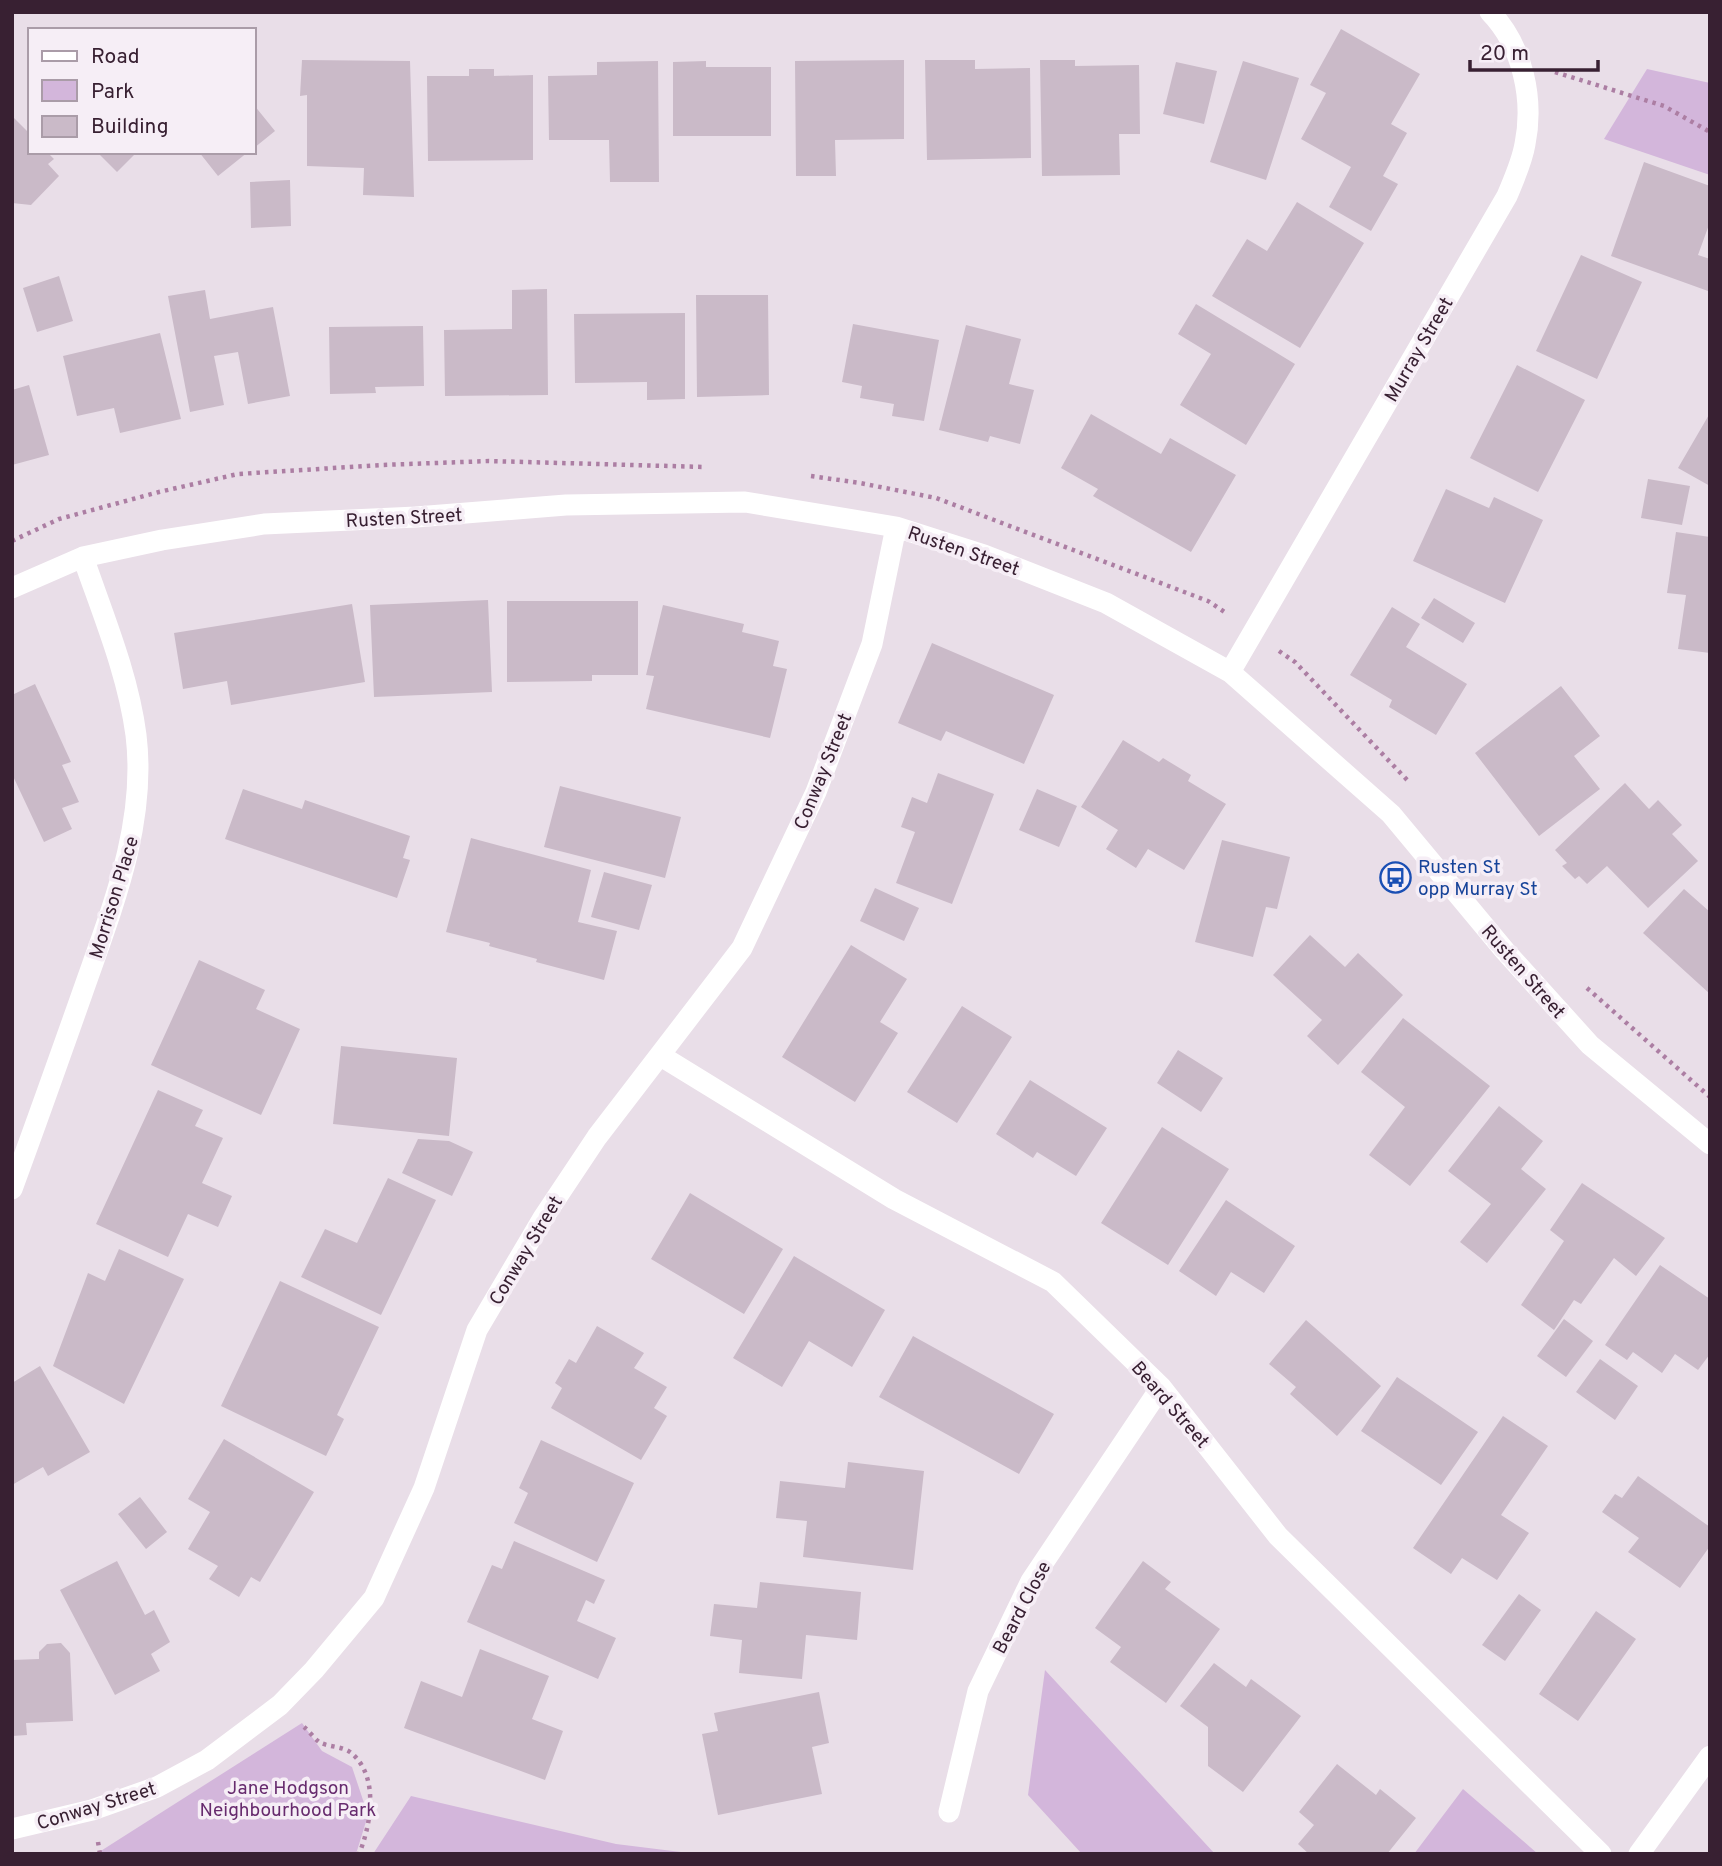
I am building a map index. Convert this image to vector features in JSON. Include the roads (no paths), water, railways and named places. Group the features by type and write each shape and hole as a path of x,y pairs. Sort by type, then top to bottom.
{"street":[{"name":"Murray Street","path":"1230,672 1507,195 1518,169 1527,130 1527,88 1520,63 1498,21 1490,12"},
{"name":"Rusten Street","path":"12,588 83,557 162,540 264,524 416,517 566,505 745,502 896,527 984,555 1106,603 1230,672 1391,814 1505,951 1590,1045 1710,1144"},
{"name":"Conway Street","path":"12,1829 92,1810 157,1787 207,1760 280,1704 314,1670 374,1598 425,1488 477,1330 542,1218 597,1138 742,948 816,792 872,644 896,527"},
{"name":"Morrison Place","path":"12,1189 117,895 133,834 137,779 136,737 128,690 83,557"},
{"name":"Beard Street","path":"661,1056 894,1199 1053,1282 1161,1387 1278,1536 1601,1854"},
{"name":"Beard Close","path":"949,1812 978,1691 1031,1581 1161,1387"},
{"path":"1639,1854 1710,1756"}],"place":[{"name":"Rusten St opp Murray St","path":"1395,877"}],"park label":[{"name":"Jane Hodgson Neighbourhood Park","path":"288,1798"}]}
